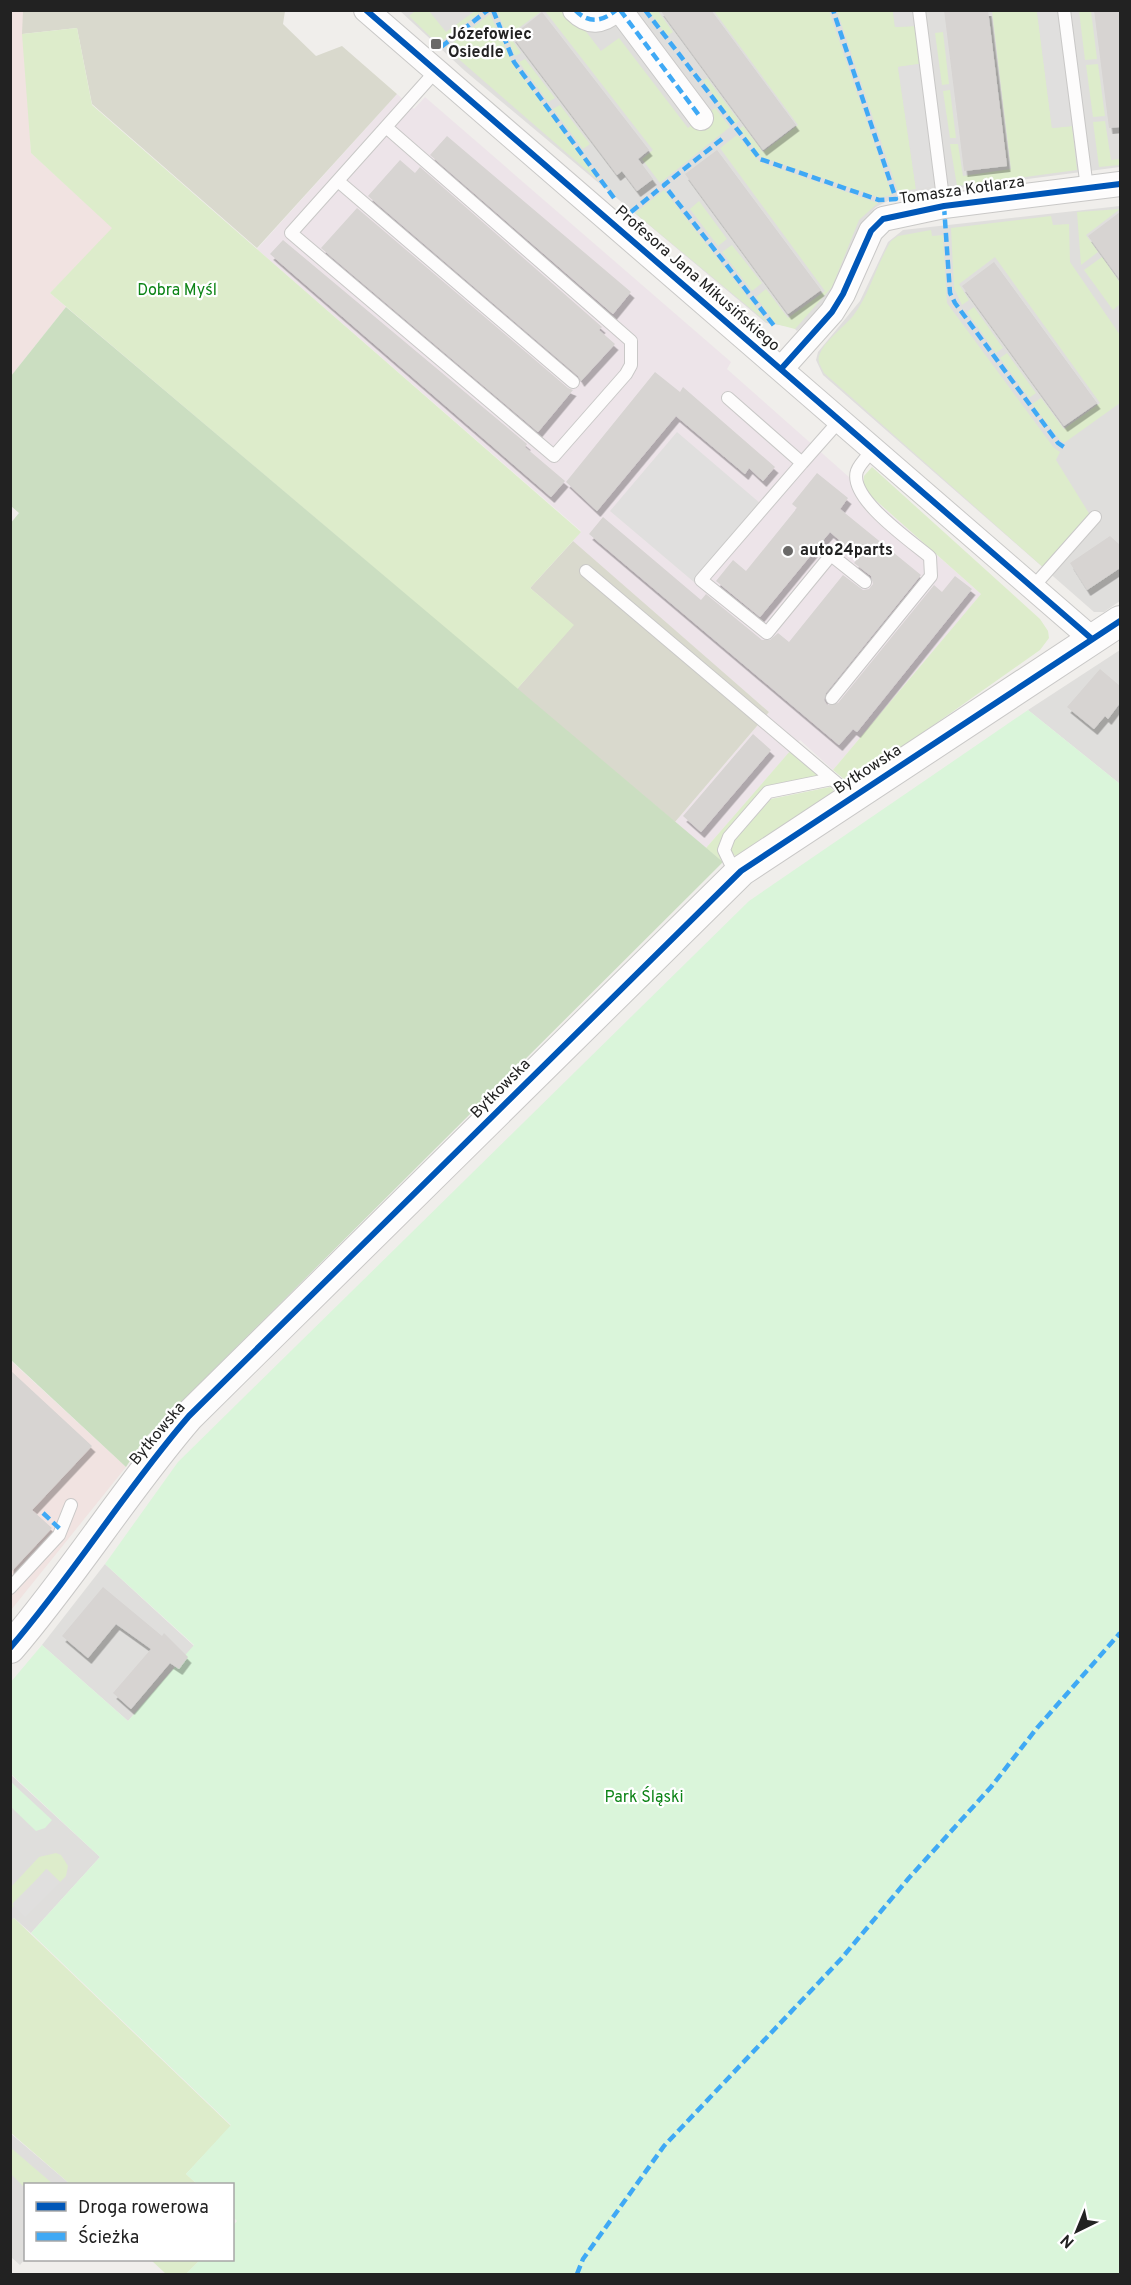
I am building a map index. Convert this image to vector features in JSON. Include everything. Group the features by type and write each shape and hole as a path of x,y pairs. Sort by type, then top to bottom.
{"street":[{"name":"Profesora Jana Mikusińskiego","path":"366,10 1092,639"},
{"path":"575,10 593,21 606,19 618,10 702,118"},
{"name":"Tomasza Kotlarza","path":"781,369 832,312 843,294 871,231 883,219 897,214 944,206 1120,184"},
{"name":"Bytkowska","path":"10,1648 52,1598 162,1447 189,1416 736,876 842,788 1120,621"}],"lane":[{"name":"Tomasza Kotlarza","path":"919,10 944,206"},
{"path":"1064,10 1087,188"},
{"path":"386,127 631,341 631,365 626,374 554,456 291,233 435,72"},
{"path":"338,181 573,382"},
{"path":"728,398 802,463"},
{"path":"840,420 701,580 766,633 831,555 865,582"},
{"path":"832,698 931,576 930,557 869,504 859,490 856,478 858,469 874,449"},
{"path":"1033,587 1095,517"},
{"path":"586,571 842,788"},
{"path":"736,876 724,850 729,837 768,792 842,788"},
{"path":"10,1588 59,1535 71,1505"}],"shaded area":[{"path":"23,10 31,153 113,228 50,293 66,307 11,376 10,11"},
{"path":"23,11 285,11 283,24 316,56 342,46 397,94 257,248 92,104 77,28 22,34"},
{"path":"400,11 1120,11 1120,167 898,196 876,207 863,221 836,287 822,306 797,331 793,327 766,323 465,71"},
{"path":"893,11 913,11 915,26 895,27"},
{"path":"1037,11 1057,11 1072,126 1052,128"},
{"path":"919,64 936,186 916,189 898,67"},
{"path":"397,94 414,109 425,97 731,362 727,369 981,594 833,770 800,740 706,848 675,822 769,712 577,546 573,541 581,531 257,249"},
{"path":"1120,206 1120,601 1104,612 1094,612 823,375 816,360 818,352 860,301 888,242 903,230"},
{"path":"677,432 768,510 701,588 610,511"},
{"path":"573,541 769,712 675,822 517,689 573,625 530,588"},
{"path":"1120,650 1120,784 1028,710"},
{"path":"10,1360 126,1467 11,1610 10,1610"},
{"path":"105,1564 194,1646 128,1721 42,1645"},
{"path":"10,1774 100,1857 31,1933 14,1918 11,1921"},
{"path":"47,1869 60,1882 25,1917 12,1904"},
{"path":"10,2133 69,2183 24,2183 24,2260 20,2265 11,2257"}],"green space":[{"path":"415,11 429,11 446,32 475,11 482,11 438,44 409,16"},
{"path":"497,11 542,11 509,35 521,53 515,56"},
{"path":"545,11 570,11 601,51 619,38 688,128 715,108 730,127 660,183 642,159 653,150"},
{"path":"648,11 658,11 673,32 667,36"},
{"path":"714,11 829,11 892,195 880,198 761,157 739,129 743,126 763,152 798,125"},
{"path":"837,11 893,11 895,27 915,26 919,64 898,67 916,189 898,192"},
{"path":"992,11 1037,11 1052,128 1072,126 1077,170 957,186 950,144 958,144 963,176 1011,169"},
{"path":"1079,11 1091,11 1097,59 1085,60"},
{"path":"490,14 512,62 599,181 446,48"},
{"name":"Dobra Myśl","path":"77,28 92,105 581,532 530,588 574,625 517,689 50,293 112,228 31,153 22,34"},
{"path":"943,32 949,84 942,85 935,33"},
{"path":"525,59 555,98 548,102 519,62"},
{"path":"1098,64 1105,116 1093,117 1086,65"},
{"path":"707,78 739,121 735,124 703,81"},
{"path":"950,90 956,138 950,138 943,91"},
{"path":"560,105 590,144 583,149 553,109"},
{"path":"1105,121 1111,160 1120,159 1120,165 1099,167 1093,122"},
{"path":"737,135 760,162 878,203 859,220 832,287 795,329 776,324 756,297 766,289 788,318 825,291 720,148"},
{"path":"664,190 768,323 635,213"},
{"path":"699,201 727,239 718,246 690,209"},
{"path":"1120,209 1086,235 1098,252 1081,265 1077,212"},
{"path":"1051,216 1053,225 1069,224 1070,262 1120,335 1120,403 1064,443 1032,404 1041,398 1064,429 1100,403 995,257 959,284 969,300 962,305 954,288 951,228"},
{"path":"931,230 932,236 943,235 947,303 1054,448 1060,452 1056,460 1090,515 1044,568 824,373 819,363 821,350 859,307 891,241 898,236"},
{"path":"732,245 762,283 752,291 722,252"},
{"path":"1102,257 1120,283 1120,304 1113,310 1084,270"},
{"path":"66,307 723,862 145,1438 126,1467 11,1360 10,524 19,513 11,506 11,376"},
{"path":"974,307 1003,348 996,353 967,312"},
{"path":"1007,353 1036,393 1029,398 1000,358"},
{"path":"872,467 1040,619 1048,631 1049,638 1040,650 850,784 833,770 981,594 863,489 864,476"},
{"name":"Park Śląski","path":"1028,710 1120,784 1120,2274 186,2274 199,2261 234,2261 234,2225 237,2221 234,2218 234,2183 196,2183 186,2174 231,2125 31,1933 100,1857 11,1774 10,1683 42,1645 128,1721 194,1645 105,1564 178,1462 749,901"},
{"path":"791,750 820,775 766,787 720,851 723,862 706,848"},
{"path":"830,787 837,794 736,857 731,851 733,842 771,799"},
{"path":"11,1782 52,1820 45,1828 36,1831 11,1807"},
{"path":"56,1853 61,1855 68,1866 66,1876 60,1882 46,1869 11,1909 11,1887 39,1857"},
{"path":"14,1918 231,2126 186,2174 196,2183 69,2183 11,2133 10,1921"},
{"path":"10,2148 52,2183 24,2183 24,2187 11,2174"},
{"path":"152,2261 199,2261 186,2274 166,2274"}],"building":[{"path":"660,10 711,10 796,125 763,150"},
{"path":"944,10 988,10 1007,166 964,171"},
{"path":"1094,10 1120,10 1120,127 1109,128"},
{"path":"542,12 649,150 638,159 653,179 637,191 622,171 617,175 512,36"},
{"path":"447,136 631,292 613,314 430,155"},
{"path":"717,150 821,290 788,314 685,174"},
{"path":"400,160 415,173 420,167 602,327 599,330 615,344 581,381 578,376 368,196"},
{"path":"357,208 573,390 538,432 321,248"},
{"path":"1120,212 1120,280 1088,236"},
{"path":"283,240 527,444 525,447 565,481 551,497 270,254"},
{"path":"994,262 1097,403 1064,426 962,286"},
{"path":"655,372 680,392 683,387 775,467 763,481 749,468 745,474 676,416 597,511 566,482"},
{"path":"817,473 848,498 840,509 921,575 826,693 824,700 827,705 838,703 934,585 942,592 955,576 972,589 857,732 853,729 839,745 589,534 603,517 701,600 706,594 762,640 770,640 778,633 789,642 843,575 863,590 869,589 873,584 871,576 854,563 859,557 830,532 760,617 716,581 733,560 746,571 797,508 792,504"},
{"path":"1110,536 1120,545 1120,568 1087,590 1070,563"},
{"path":"1100,669 1120,686 1120,703 1108,719 1105,716 1094,729 1067,707"},
{"path":"753,734 771,750 701,832 683,816"},
{"path":"10,1370 92,1446 32,1510 52,1528 10,1573"},
{"path":"103,1587 162,1636 164,1633 188,1657 179,1669 170,1663 131,1709 113,1693 151,1649 116,1624 88,1658 62,1636"}],"marked path":[{"path":"441,47 488,10"},
{"path":"493,10 514,62 614,198"},
{"path":"575,10 585,18 595,20 606,17 616,10"},
{"path":"620,10 701,118"},
{"path":"645,10 760,159 879,200 896,199 833,10"},
{"path":"722,139 664,185 775,327"},
{"path":"631,212 658,190"},
{"path":"944,206 950,293 955,303 1058,443 1067,449"},
{"path":"43,1513 61,1530"},
{"path":"577,2274 583,2259 664,2146 841,1959 908,1879 991,1787 1037,1728 1120,1633"}],"cycle path":[{"path":"366,10 1092,639"},
{"path":"781,369 832,312 843,294 871,231 883,219 944,206 1120,184"},
{"path":"10,1648 189,1416 741,871 1120,621"}],"place":[{"name":"Józefowiec Osiedle","path":"436,44"},
{"name":"auto24parts","path":"788,551"}]}
